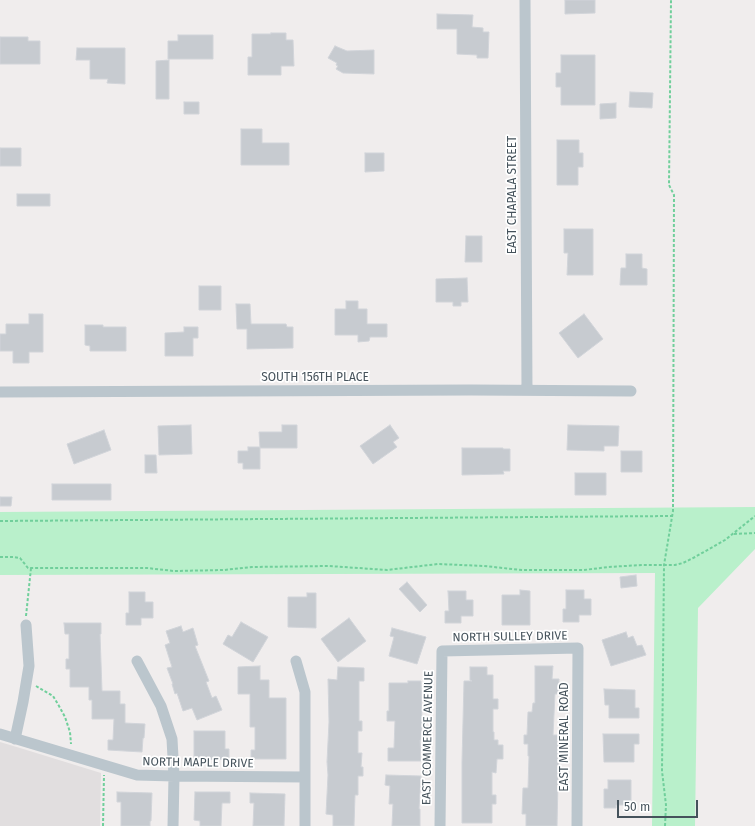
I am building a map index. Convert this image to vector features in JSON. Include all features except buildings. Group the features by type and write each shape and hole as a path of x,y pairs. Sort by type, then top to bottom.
{"street":[{"name":"EAST CHAPALA STREET","path":"525,0 527,390"},
{"name":"SOUTH 156TH PLACE","path":"0,392 631,391"},
{"path":"15,739 29,666 26,625"},
{"name":"NORTH SULLEY DRIVE","path":"442,651 578,648"},
{"name":"EAST MINERAL ROAD","path":"577,826 578,648"},
{"name":"EAST COMMERCE AVENUE","path":"440,826 442,651"},
{"path":"137,661 161,706 172,739 174,776 173,826"},
{"path":"296,661 305,692 304,826"},
{"name":"NORTH MAPLE DRIVE","path":"0,734 137,775 305,777"}],"path":[{"path":"665,826 666,805 662,771 664,565 673,503 674,195 669,185 671,0"},
{"path":"0,521 672,516"},
{"path":"0,557 13,556 20,558 28,568 147,568 174,571 224,570 252,567 329,566 387,570 438,564 484,566 522,570 584,570 642,564 675,565 695,557 725,540 755,516"},
{"path":"733,534 755,534"},
{"path":"26,625 31,568"},
{"path":"26,681 53,696 65,718 70,732 71,755"},
{"path":"103,826 105,765"}],"shaded area":[{"path":"0,742 101,773 100,826 0,826"}],"green space":[{"path":"755,507 755,549 698,608 695,826 652,826 655,573 0,575 0,512"}]}
